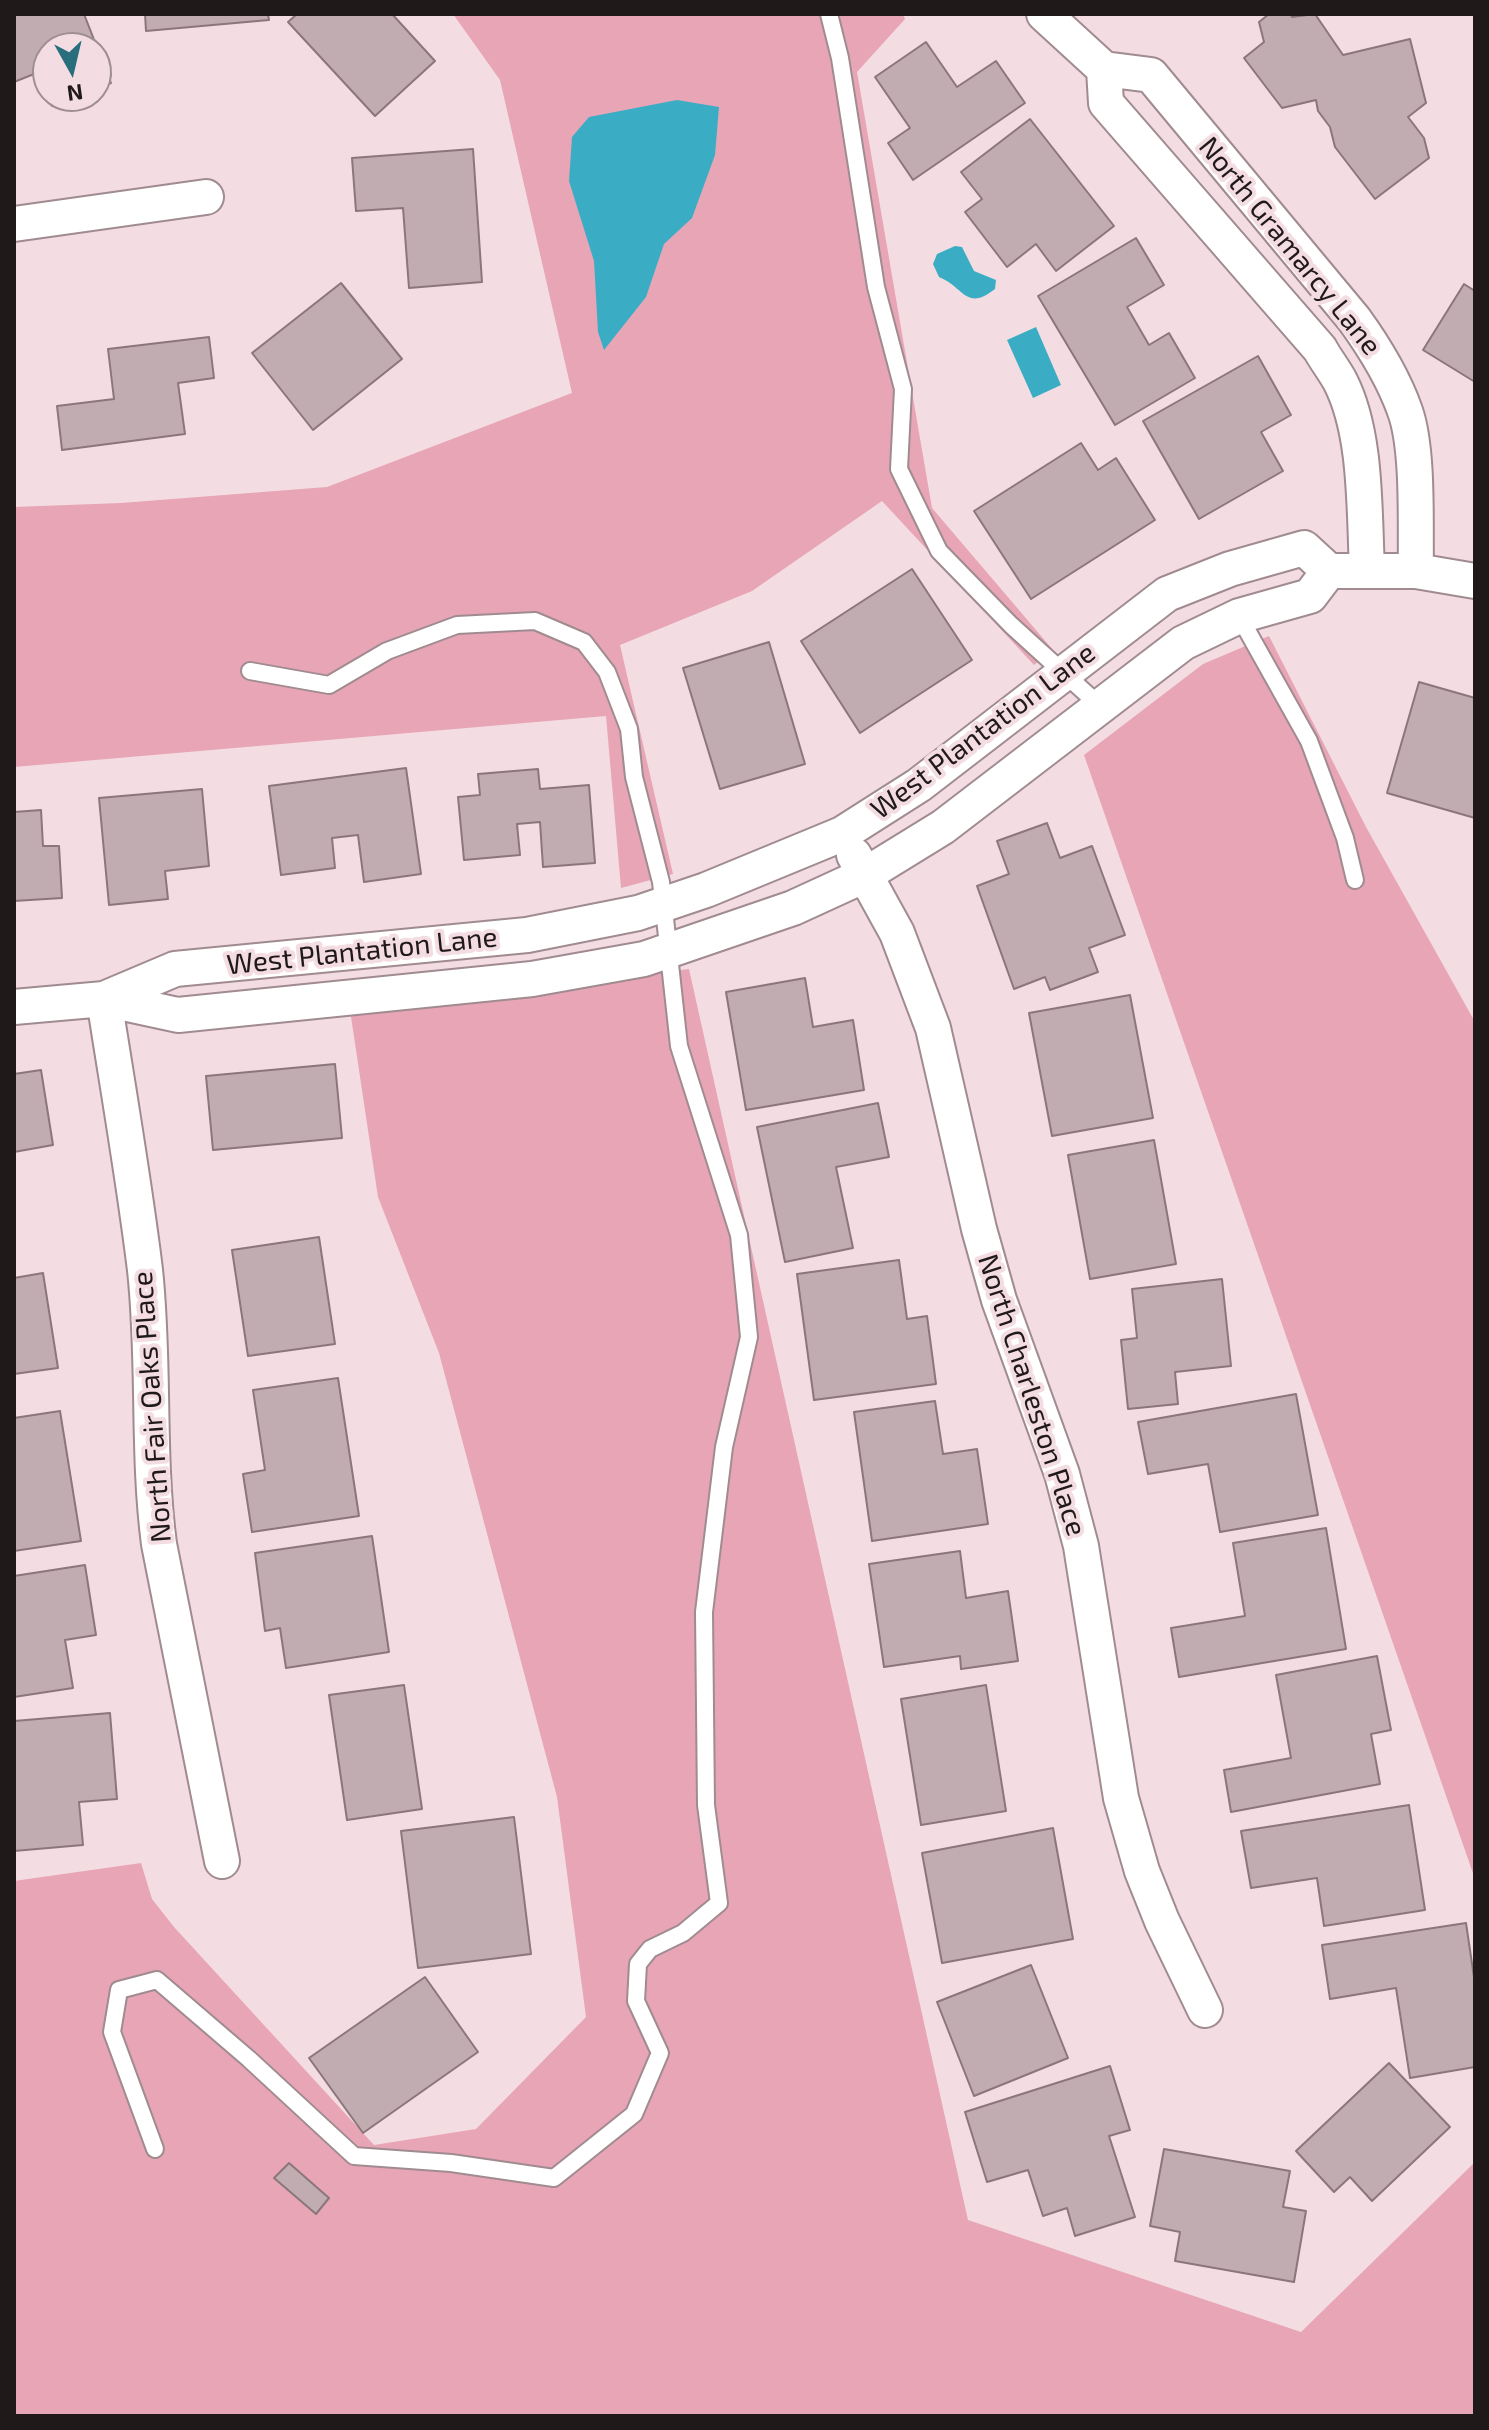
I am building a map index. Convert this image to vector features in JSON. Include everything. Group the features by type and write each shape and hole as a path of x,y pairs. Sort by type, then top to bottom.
{"street":[{"path":"1044,14 1104,69"},
{"name":"North Gramarcy Lane","path":"1367,569 1362,474 1356,431 1341,383 1320,349 1106,103 1104,69 1151,75 1354,319 1381,356 1406,413 1413,457 1416,571"},
{"path":"14,224 206,197"},
{"name":"West Plantation Lane","path":"14,1007 104,999 178,1015 532,979 644,959 793,908 865,875 943,827 1183,643 1239,616 1310,596 1329,571 1304,548 1230,569 1167,594 919,785 842,834 706,890 638,913 527,935 175,969 104,999"},
{"path":"1329,571 1416,571 1475,581"},
{"name":"North Charleston Place","path":"842,834 897,933 933,1028 979,1229 999,1300 1062,1474 1081,1546 1121,1798 1142,1871 1162,1921 1205,2010"},
{"name":"North Fair Oaks Place","path":"104,999 145,1270 152,1492 159,1544 222,1861"}],"lane":[{"path":"829,14 840,58 876,287 903,389 899,469 939,551 1011,625 1100,706"},
{"path":"1239,616 1309,741 1345,838 1355,880"},
{"path":"155,2149 112,2032 119,1990 157,1980 354,2156 451,2163 554,2178 634,2114 660,2053 636,2001 638,1964 650,1949 683,1933 719,1903 706,1805 704,1612 724,1447 749,1337 739,1235 679,1046 661,882 634,777 629,729 607,672 584,642 535,621 457,625 387,651 329,685 250,671"}],"shaded area":[{"path":"453,14 903,14 905,19 857,72 932,508 1053,650 1034,665 882,501 752,591 620,645 673,874 621,888 606,716 14,767 14,507 121,503 327,487 572,393 500,80"},
{"path":"1269,636 1366,827 1475,1022 1475,1879 1084,755 1203,664"},
{"path":"689,969 968,2220 1301,2332 1475,2162 1475,2416 14,2416 14,1881 141,1863 152,1899 174,1927 374,2145 476,2129 586,2017 557,1797 439,1353 378,1197 350,1010"}],"water":[{"path":"677,100 719,107 715,155 692,218 664,244 646,297 604,350 598,332 594,261 569,181 572,137 589,117"},
{"path":"955,246 962,247 974,271 996,280 995,289 978,298 971,298 939,277 933,264 937,254"},
{"path":"1036,327 1061,385 1033,398 1007,340"}],"building":[{"path":"14,14 84,14 91,32 32,32 32,75 14,82"},
{"path":"145,14 268,14 269,20 146,31"},
{"path":"297,14 392,14 435,61 375,116 288,22"},
{"path":"1269,14 1290,14 1292,17 1315,14 1343,55 1410,39 1426,103 1408,117 1424,138 1429,158 1375,199 1335,147 1330,127 1318,111 1316,100 1282,108 1244,58 1264,42 1259,22"},
{"path":"926,42 957,87 996,61 1025,103 913,180 888,143 910,128 875,77"},
{"path":"1030,119 1114,226 1056,271 1036,244 1007,267 965,212 982,199 961,172"},
{"path":"473,149 482,282 409,288 403,208 356,211 352,158"},
{"path":"1136,238 1164,285 1127,307 1149,345 1169,333 1195,378 1115,425 1038,296"},
{"path":"341,283 402,359 313,430 252,353"},
{"path":"1464,284 1475,291 1475,382 1423,350"},
{"path":"209,337 214,378 178,383 185,434 62,450 57,406 114,399 108,349"},
{"path":"1258,356 1291,415 1261,432 1283,471 1199,519 1143,421"},
{"path":"1081,443 1098,470 1116,458 1155,520 1031,599 974,511"},
{"path":"912,569 972,660 860,733 801,641"},
{"path":"769,642 805,764 720,789 683,668"},
{"path":"1419,682 1475,698 1475,818 1387,793"},
{"path":"406,768 421,874 364,882 358,835 332,838 335,868 281,875 269,786"},
{"path":"538,769 540,789 589,785 595,863 543,867 540,822 517,824 520,855 464,860 458,797 480,795 478,774"},
{"path":"202,789 209,866 165,871 168,899 109,905 99,798"},
{"path":"41,810 43,846 59,846 62,898 14,901 14,812"},
{"path":"1047,823 1060,858 1092,846 1125,935 1089,948 1098,972 1050,990 1045,977 1014,989 977,886 1009,874 997,841"},
{"path":"805,978 813,1027 853,1020 864,1090 746,1110 726,992"},
{"path":"1130,995 1153,1118 1052,1136 1029,1013"},
{"path":"335,1064 342,1138 213,1150 206,1076"},
{"path":"41,1070 53,1145 14,1152 14,1074"},
{"path":"878,1103 889,1157 836,1167 853,1248 785,1262 757,1127"},
{"path":"1154,1140 1176,1264 1090,1279 1068,1155"},
{"path":"319,1237 335,1344 248,1356 232,1250"},
{"path":"899,1260 907,1319 927,1316 936,1384 814,1400 797,1274"},
{"path":"43,1273 58,1368 14,1374 14,1278"},
{"path":"1222,1279 1231,1366 1175,1372 1178,1404 1128,1409 1121,1340 1137,1338 1132,1289"},
{"path":"338,1378 359,1516 252,1532 243,1474 265,1470 253,1390"},
{"path":"1296,1394 1318,1515 1220,1532 1208,1464 1148,1474 1138,1422"},
{"path":"935,1401 943,1454 977,1449 988,1524 872,1541 854,1412"},
{"path":"60,1411 81,1541 14,1551 14,1418"},
{"path":"1326,1528 1346,1649 1179,1677 1171,1628 1245,1616 1233,1543"},
{"path":"372,1536 389,1652 286,1668 280,1628 265,1631 255,1553"},
{"path":"960,1551 966,1598 1008,1591 1018,1661 961,1669 960,1656 884,1667 869,1564"},
{"path":"85,1565 96,1635 65,1640 73,1688 14,1697 14,1576"},
{"path":"1377,1656 1391,1730 1371,1734 1380,1784 1231,1812 1224,1770 1291,1758 1276,1675"},
{"path":"404,1685 422,1809 347,1820 329,1695"},
{"path":"986,1685 1006,1811 921,1825 901,1699"},
{"path":"110,1713 117,1799 79,1802 83,1845 14,1851 14,1721"},
{"path":"1409,1805 1425,1910 1324,1926 1317,1878 1251,1888 1241,1831"},
{"path":"514,1817 531,1954 418,1968 401,1831"},
{"path":"1053,1828 1073,1939 942,1963 922,1853"},
{"path":"1466,1923 1475,1984 1475,2067 1410,2078 1396,1988 1330,1999 1322,1945"},
{"path":"1031,1965 1068,2058 974,2096 937,2002"},
{"path":"425,1977 478,2052 363,2133 309,2058"},
{"path":"1389,2063 1450,2127 1372,2201 1350,2177 1334,2192 1296,2151"},
{"path":"1110,2066 1130,2130 1109,2136 1135,2217 1075,2236 1067,2208 1043,2216 1028,2170 987,2182 965,2112"},
{"path":"1164,2149 1290,2171 1283,2207 1306,2211 1294,2282 1175,2261 1180,2232 1150,2226"},
{"path":"289,2163 329,2198 316,2214 274,2178"}]}
